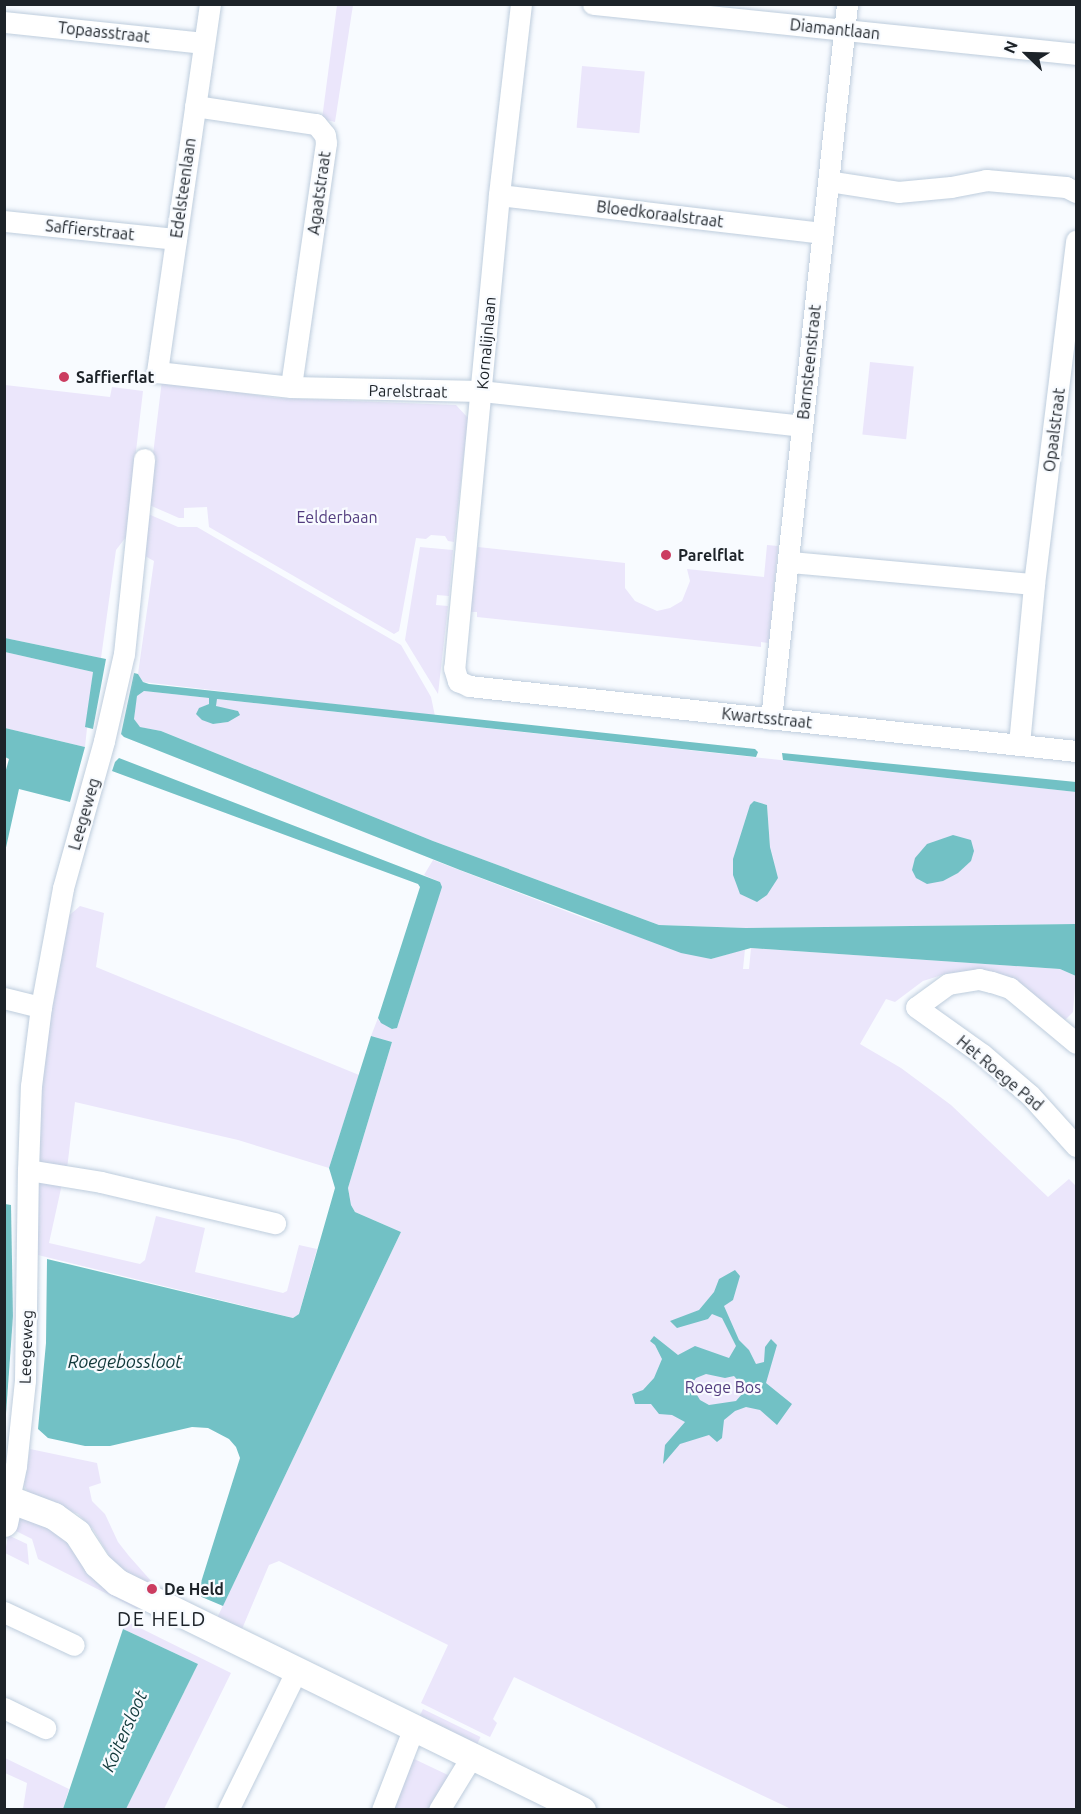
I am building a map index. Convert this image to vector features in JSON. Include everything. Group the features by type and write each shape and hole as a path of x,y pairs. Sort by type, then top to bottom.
{"main road":[{"path":"6,1506 54,1516 70,1526 103,1571 117,1582 582,1809"}],"street":[{"name":"Edelsteenlaan","path":"157,372 210,4"},
{"name":"Kornalijnlaan","path":"458,681 454,668 499,195 521,4"},
{"name":"Diamantlaan","path":"593,4 1077,54"},
{"name":"Barnsteenstraat","path":"771,719 790,562 802,426 847,4"},
{"name":"Topaasstraat","path":"4,22 203,43"},
{"name":"Agaatstraat","path":"195,106 316,124 325,135 326,143 291,387"},
{"path":"828,181 898,192 951,187 986,180 1066,187 1077,192"},
{"name":"Bloedkoraalstraat","path":"499,195 822,233"},
{"name":"Saffierstraat","path":"4,221 176,239"},
{"name":"Opaalstraat","path":"1019,744 1034,584 1077,241"},
{"name":"Parelstraat","path":"157,372 291,387 481,392 802,426"},
{"name":"Leegeweg","path":"6,1506 19,1443 26,1380 31,1086 41,1007 63,888 104,741 123,654 144,459"},
{"path":"790,562 1034,584"},
{"name":"Kwartsstraat","path":"458,681 469,686 1077,751"},
{"name":"Het Roege Pad","path":"1076,1040 1010,988 991,982 979,980 948,984 916,1007 982,1054 1030,1095 1077,1146"},
{"path":"4,998 41,1007"},
{"path":"28,1170 101,1182 275,1223"},
{"path":"4,1612 74,1645"},
{"path":"228,1809 297,1670"},
{"path":"4,1708 45,1728"},
{"path":"382,1809 414,1727"},
{"path":"440,1809 472,1756"}],"green space":[{"path":"337,5 353,5 335,122 322,119"},
{"path":"582,66 645,71 639,133 577,128"},
{"path":"870,362 914,367 906,439 862,435"},
{"name":"Eelderbaan","path":"162,380 275,398 456,405 468,418 454,542 448,541 445,536 431,535 426,539 416,538 399,631 394,634 209,527 207,507 184,508 184,518 179,518 147,504"},
{"path":"5,385 110,397 112,387 143,391 126,537 116,550 101,658 5,638"},
{"path":"146,513 178,527 197,527 401,645 431,697 435,716 143,682 138,674 154,561 143,555"},
{"path":"767,545 778,546 769,643 761,642 761,647 477,617 477,612 470,612 478,547 625,563 625,588 635,601 657,611 670,608 682,601 690,581 687,569 764,577"},
{"path":"420,547 453,550 449,596 437,595 436,605 448,606 438,694 405,640"},
{"path":"5,652 93,672 85,747 5,728"},
{"path":"144,691 209,698 209,704 199,709 213,724 228,722 238,711 217,707 215,703 217,699 1076,792 1076,924 746,928 659,925 433,841 161,731 139,727 134,719 137,696","holes":["754,801 767,805 770,847 775,863"]},
{"name":"Roege Bos","path":"433,860 589,920 711,959 745,949 743,969 749,969 751,948 1060,969 1076,976 1073,1012 1064,1021 967,972 945,974 923,981 895,1002 886,999 860,1044 901,1068 951,1105 1048,1197 1069,1179 1076,1186 1076,1809 791,1809 514,1677 493,1719 497,1723 490,1737 421,1703 448,1645 279,1561 269,1565 242,1629 217,1618 401,1232 355,1212 351,1205 348,1188 392,1042 371,1036 378,1018 379,1021 394,1029 398,1025 430,923 440,882 424,875"},
{"path":"80,906 104,913 96,967 359,1075 329,1168 238,1140 75,1102 67,1169 36,1161 49,1007 65,919"},
{"path":"43,1181 62,1184 49,1243 140,1264 145,1260 156,1216 205,1228 195,1272 283,1293 287,1291 299,1245 317,1249 299,1314 293,1318 38,1255 35,1190"},
{"path":"30,1449 97,1463 101,1483 89,1487 92,1501 105,1514 118,1542 129,1556 152,1582 166,1592 125,1573 111,1559 93,1529 78,1514 28,1493 24,1485"},
{"path":"20,1517 44,1520 140,1603 137,1609 38,1559 32,1539 10,1528"},
{"path":"8,1535 27,1544 29,1565 5,1553"},
{"path":"126,1621 231,1673 164,1809 126,1809 198,1664 123,1629"},
{"path":"423,1709 481,1737 475,1749 417,1721"},
{"path":"410,1757 450,1776 431,1809 388,1810"},
{"path":"5,1758 69,1789 63,1809 23,1809 27,1783 5,1773"}],"water":[{"path":"5,638 106,659 93,729 85,727 93,672 5,652"},
{"path":"134,673 138,674 143,682 149,684 755,749 758,752 756,757 217,699 216,706 238,711 240,715 228,722 213,724 202,720 196,714 199,708 209,704 209,698 144,691 137,696 134,719 140,727 161,731 433,841 659,925 746,928 1076,924 1076,976 1060,969 751,948 711,959 681,953 460,870 124,737 121,734"},
{"path":"5,728 85,747 70,802 19,789 5,852 4,777 9,759 5,757"},
{"path":"782,753 1076,782 1076,792 783,760"},
{"path":"119,758 440,882 442,887 397,1028 392,1029 381,1023 378,1018 420,887 418,884 112,771"},
{"path":"754,801 767,805 770,847 778,878 767,895 757,902 740,894 733,875 733,859 750,805"},
{"path":"953,835 971,840 974,851 971,861 958,873 943,881 927,884 916,878 912,870 915,858 927,844"},
{"name":"Roegebossloot","path":"371,1036 392,1042 348,1188 351,1205 355,1212 401,1232 223,1606 197,1595 240,1458 236,1447 229,1439 208,1428 192,1427 110,1446 85,1446 48,1438 38,1429 46,1343 47,1259 293,1318 299,1314 335,1188 329,1168"},
{"path":"5,1204 11,1205 13,1316 5,1428"},
{"path":"735,1270 740,1276 733,1300 724,1306 739,1340 749,1350 756,1364 764,1362 765,1347 771,1339 777,1345 766,1383 792,1404 777,1425 760,1410 746,1407 735,1411 724,1420 722,1438 717,1442 709,1435 680,1444 663,1464 665,1445 685,1422 672,1415 659,1414 651,1404 635,1404 632,1394 643,1390 654,1378 662,1359 655,1345 650,1341 654,1336 678,1355 695,1346 729,1358 736,1346 722,1318 712,1314 708,1319 677,1328 670,1321 699,1310 714,1292 719,1279","holes":["706,1374 725,1378 734,1376 741,1384 742,1394 736,1401 709,1405 700,1400 691,1385 696,1378"]},
{"name":"Koitersloot","path":"123,1629 198,1664 126,1809 63,1809"}],"place":[{"name":"Saffierflat","path":"64,377"},
{"name":"Parelflat","path":"666,555"},
{"name":"De Held","path":"152,1589"}],"district":[{"name":"DE HELD","path":"162,1618"}]}
